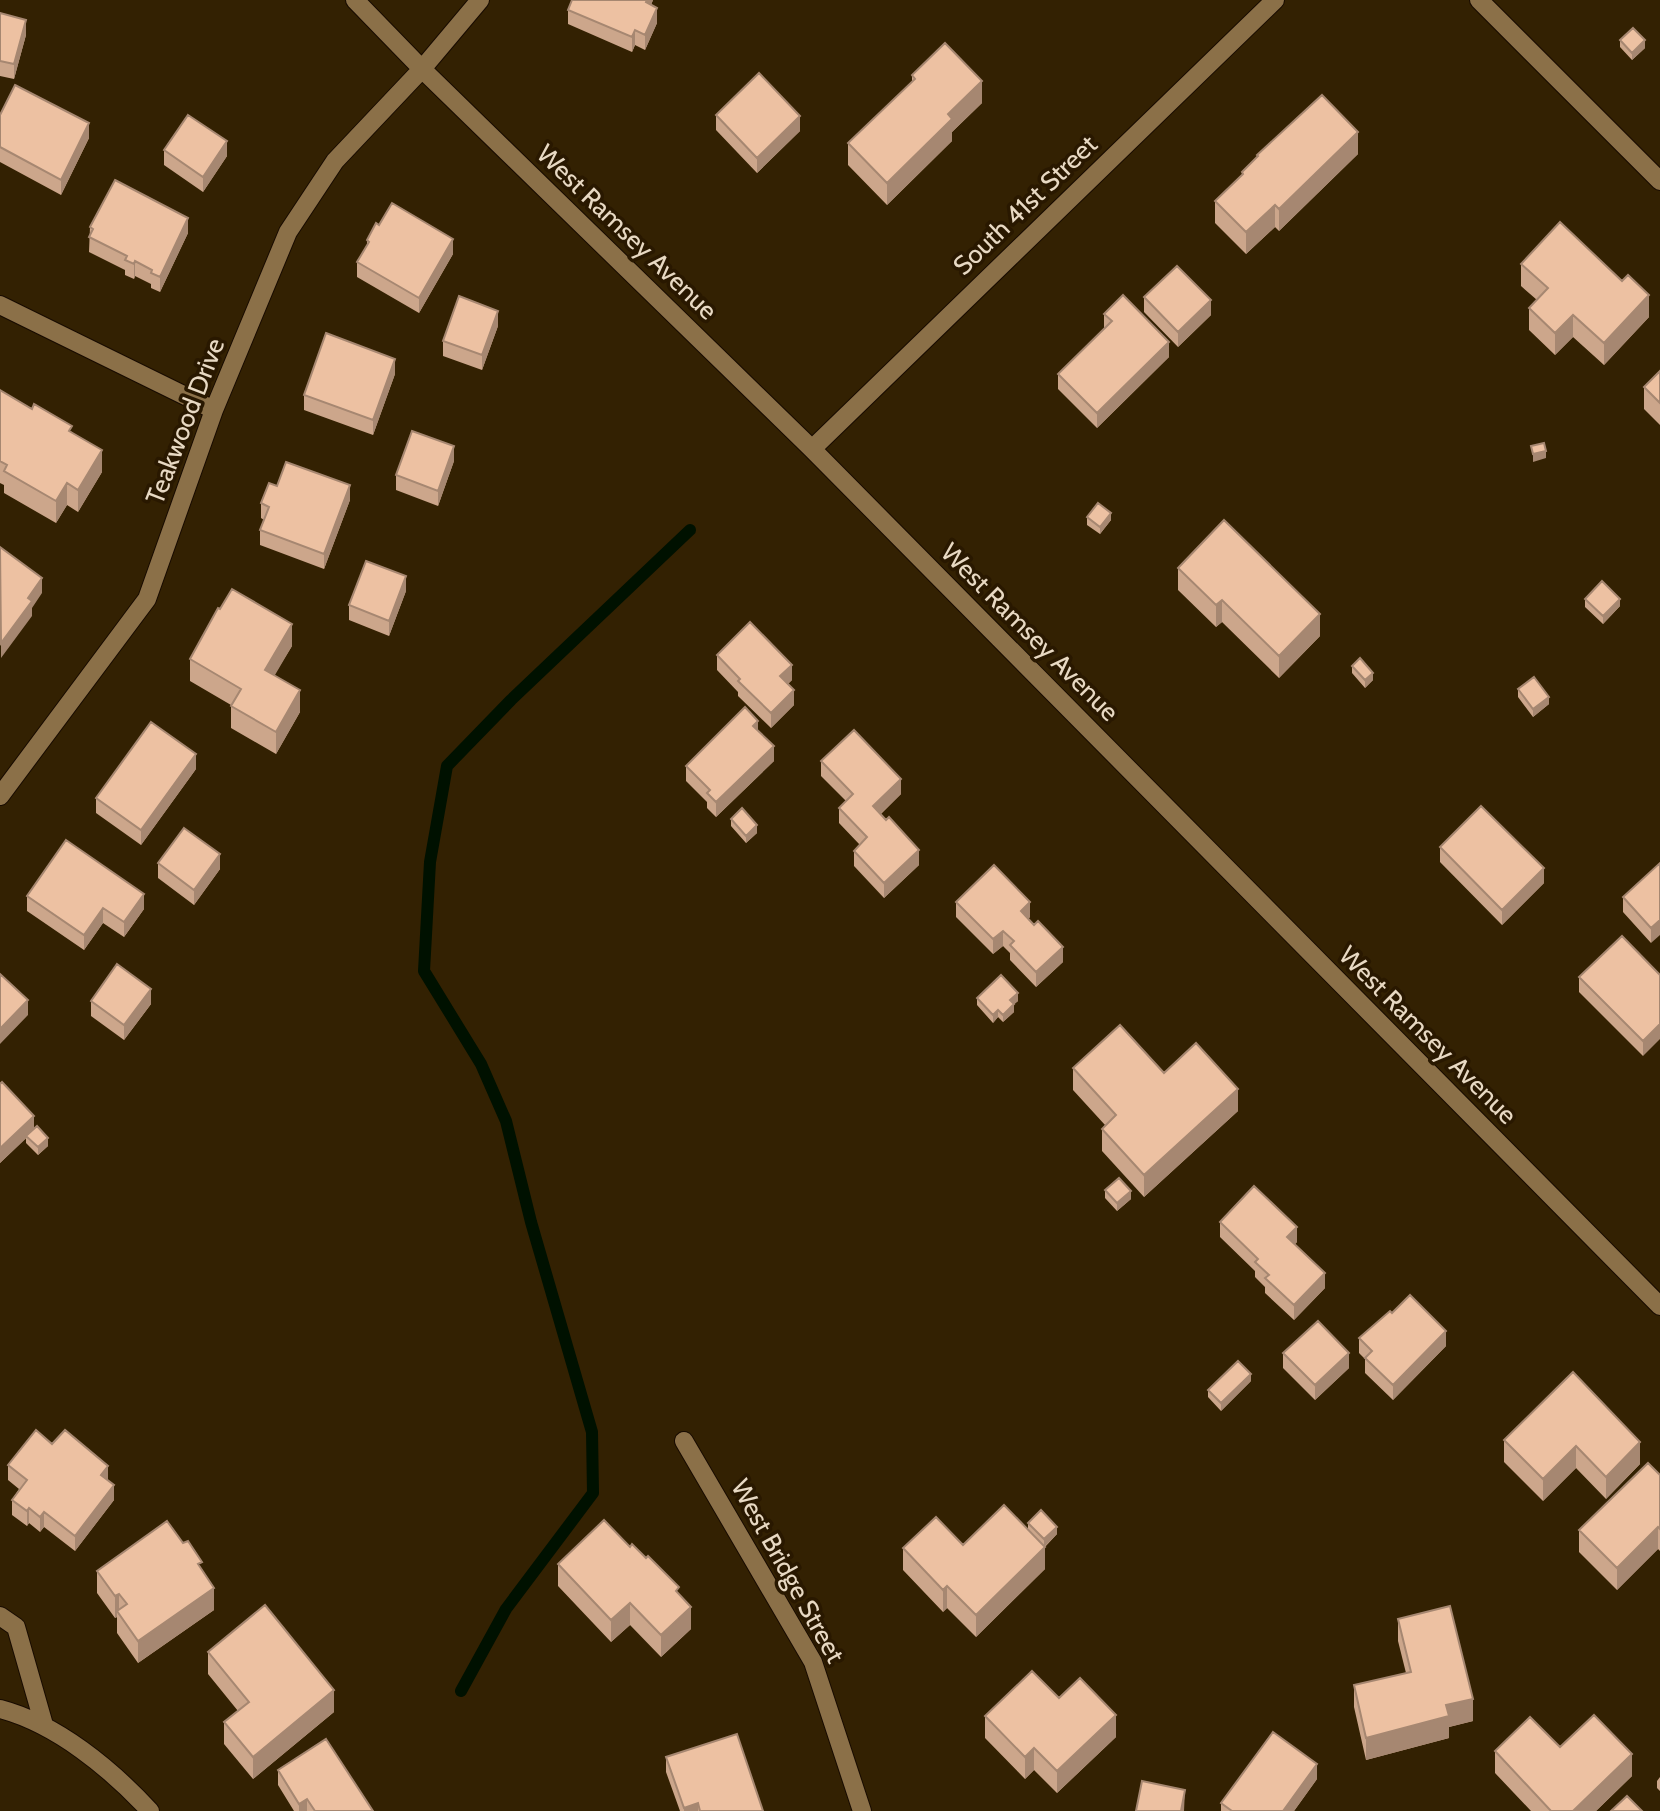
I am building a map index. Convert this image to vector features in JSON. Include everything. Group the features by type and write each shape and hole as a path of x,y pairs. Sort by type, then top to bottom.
{"street":[{"name":"West Ramsey Avenue","path":"355,0 422,69 812,449 1660,1306"},
{"name":"Teakwood Drive","path":"0,796 147,599 214,410 288,232 335,161 422,69 480,0"},
{"name":"South 41st Street","path":"812,449 1275,0"},
{"path":"1479,0 1660,181"},
{"path":"0,305 214,410"},
{"name":"West Bridge Street","path":"684,1441 813,1662 862,1811"},
{"path":"0,1616 16,1627 44,1725"},
{"path":"0,1709 44,1725 131,1791 150,1811"}],"building":[{"path":"572,0 647,0 646,2 657,8 645,35 635,30 632,37 568,10"},
{"path":"0,13 26,20 14,64 0,61"},
{"path":"1633,28 1645,40 1632,53 1620,40"},
{"path":"945,43 982,81 948,114 952,119 887,183 848,143 915,79 912,75"},
{"path":"759,73 800,116 757,158 716,115"},
{"path":"15,85 89,123 61,180 0,147 0,115"},
{"path":"1322,95 1358,132 1279,209 1275,205 1246,232 1215,201 1243,174 1257,155"},
{"path":"188,115 227,141 203,177 164,150"},
{"path":"115,180 188,218 160,277 135,261 134,264 125,260 127,256 89,237 93,229 90,227"},
{"path":"392,203 453,239 419,298 357,262 376,223 379,225"},
{"path":"1560,222 1622,281 1628,275 1649,295 1604,343 1573,315 1555,333 1529,308 1548,288 1521,264"},
{"path":"1177,266 1211,300 1178,332 1144,297"},
{"path":"1123,295 1169,342 1097,413 1058,374 1112,321 1104,314"},
{"path":"459,296 498,311 482,355 443,341"},
{"path":"326,333 395,359 373,420 304,395"},
{"path":"1660,371 1660,403 1644,387"},
{"path":"0,390 32,409 34,404 72,426 69,431 102,450 78,490 67,483 56,501 4,471 7,465 0,461"},
{"path":"412,431 454,446 438,491 396,475"},
{"path":"1544,443 1546,451 1533,454 1531,446"},
{"path":"286,462 350,485 324,554 260,530 269,507 261,503 269,483 277,486"},
{"path":"1098,503 1111,513 1100,527 1087,517"},
{"path":"1224,520 1320,614 1279,656 1222,600 1216,605 1178,568"},
{"path":"0,547 42,578 28,598 32,601 1,643"},
{"path":"366,561 406,576 389,621 349,605"},
{"path":"1602,581 1620,599 1603,616 1585,599"},
{"path":"232,589 292,624 265,670 300,690 276,732 231,706 241,689 190,659 218,608 220,609"},
{"path":"750,622 792,665 780,676 794,690 771,713 738,681 740,679 717,655"},
{"path":"1360,658 1373,673 1365,680 1352,666"},
{"path":"1534,677 1549,697 1533,709 1518,689"},
{"path":"745,707 758,721 753,726 774,746 716,802 707,793 710,790 686,766"},
{"path":"151,722 196,754 141,830 96,798"},
{"path":"854,730 901,779 873,806 886,820 889,817 919,850 884,883 854,851 867,837 839,808 853,794 821,761"},
{"path":"1481,806 1544,868 1502,910 1440,847"},
{"path":"742,808 757,825 746,836 731,819"},
{"path":"184,828 220,854 194,890 158,863"},
{"path":"66,840 144,894 124,922 103,908 84,935 27,896"},
{"path":"1660,863 1660,920 1651,928 1623,897"},
{"path":"994,865 1030,902 1021,911 1034,925 1038,921 1063,947 1036,972 1010,945 1014,941 1003,931 993,939 956,902"},
{"path":"1622,936 1660,975 1660,1024 1643,1041 1579,977"},
{"path":"117,964 151,989 124,1025 91,1001"},
{"path":"0,974 28,1000 0,1029"},
{"path":"1001,975 1018,993 1010,1000 1014,1004 1003,1015 998,1010 993,1015 977,998"},
{"path":"1120,1025 1164,1073 1196,1043 1238,1089 1144,1175 1102,1129 1116,1115 1073,1068"},
{"path":"2,1082 34,1116 0,1148 0,1084"},
{"path":"37,1126 48,1138 38,1147 26,1136"},
{"path":"1119,1178 1131,1191 1117,1203 1105,1190"},
{"path":"1254,1186 1297,1227 1287,1237 1325,1273 1294,1305 1265,1278 1269,1275 1255,1262 1258,1259 1220,1222"},
{"path":"1410,1295 1446,1331 1393,1385 1365,1358 1372,1351 1359,1338 1390,1311 1392,1313"},
{"path":"1318,1321 1349,1353 1315,1385 1283,1353"},
{"path":"1238,1361 1251,1374 1221,1403 1208,1390"},
{"path":"1573,1372 1640,1442 1606,1477 1576,1446 1543,1479 1504,1440"},
{"path":"36,1430 52,1444 65,1430 108,1466 101,1475 114,1485 75,1536 44,1512 40,1517 12,1500 27,1480 8,1465"},
{"path":"1648,1463 1660,1475 1660,1529 1658,1527 1617,1568 1579,1530"},
{"path":"1004,1505 1045,1547 976,1615 947,1586 943,1590 903,1548 936,1517 963,1545"},
{"path":"1041,1510 1057,1527 1044,1539 1028,1523"},
{"path":"604,1520 630,1547 632,1544 646,1558 648,1556 679,1587 676,1591 691,1607 661,1635 630,1603 611,1620 558,1564"},
{"path":"167,1521 183,1543 188,1541 202,1562 198,1564 214,1588 138,1641 117,1611 127,1604 119,1594 115,1596 97,1571"},
{"path":"265,1605 334,1690 253,1757 224,1722 249,1702 208,1652"},
{"path":"1450,1606 1473,1699 1446,1705 1449,1716 1366,1738 1354,1685 1411,1672 1398,1619"},
{"path":"1032,1671 1059,1698 1080,1678 1116,1715 1057,1771 1034,1748 1025,1757 985,1716"},
{"path":"1594,1715 1632,1754 1573,1811 1551,1811 1495,1751 1530,1717 1560,1747"},
{"path":"1273,1732 1317,1764 1283,1811 1232,1811 1221,1803"},
{"path":"737,1734 763,1811 700,1811 698,1803 684,1808 666,1757"},
{"path":"326,1739 373,1811 315,1811 307,1799 299,1804 278,1770"},
{"path":"1142,1781 1185,1790 1181,1811 1136,1811"},
{"path":"1627,1796 1642,1811 1611,1811"}],"waterway":[{"path":"461,1691 506,1609 593,1493 592,1432 531,1222 506,1121 481,1064 424,971 430,862 447,766 511,700 690,530"}]}
